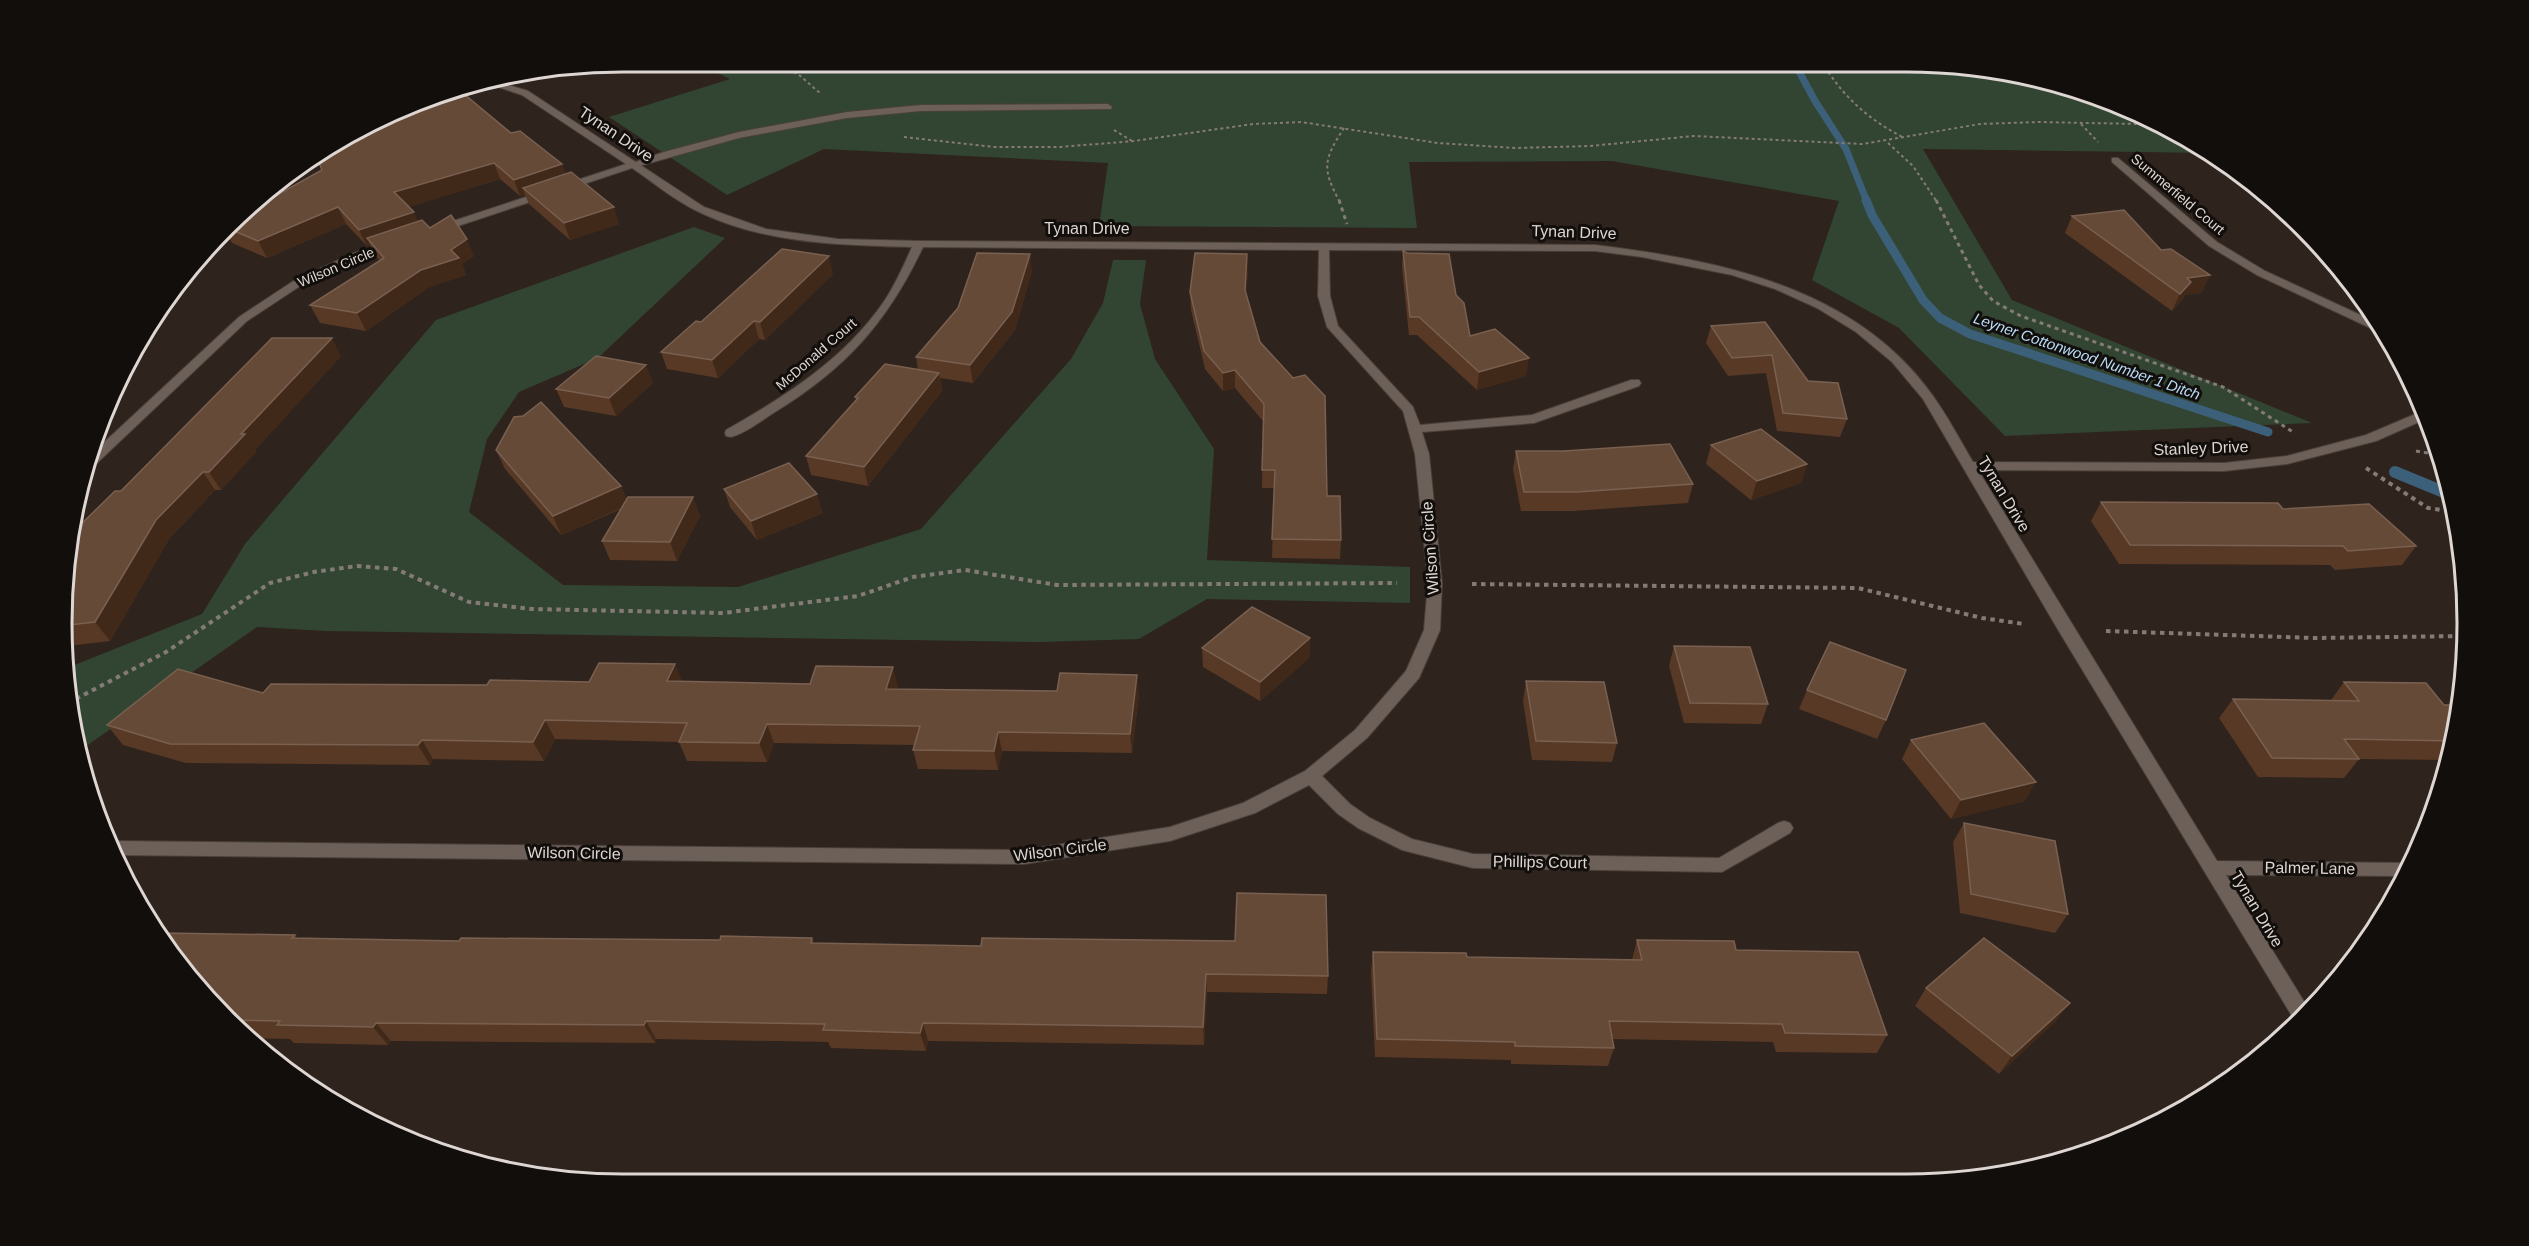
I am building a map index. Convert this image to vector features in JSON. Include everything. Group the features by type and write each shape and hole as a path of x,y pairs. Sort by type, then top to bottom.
{"street":[{"name":"Tynan Drive","path":"503,86 525,93 700,209 764,232 838,242 919,244 1594,248 1657,254 1718,266 1780,285 1836,312 1881,344 1908,369 1928,397 2299,1010"},
{"path":"432,231 707,141 828,117 921,108 1108,107"},
{"name":"Summerfield Court","path":"2115,160 2213,244 2261,273 2368,323"},
{"name":"Wilson Circle","path":"99,454 243,319 296,284 355,256 399,242"},
{"name":"McDonald Court","path":"731,433 789,399 860,339 889,302 919,244"},
{"name":"Wilson Circle","path":"120,848 1024,857 1170,834 1249,808 1311,776 1361,734 1413,674 1432,630 1435,583 1422,454 1415,429 1409,410 1333,327 1324,296 1324,246"},
{"path":"1415,429 1534,419 1635,383"},
{"name":"Stanley Drive","path":"1968,466 2224,466 2287,460 2371,438 2417,418"},
{"path":"104,438 116,438"},
{"name":"Phillips Court","path":"1311,776 1344,809 1364,823 1408,845 1473,861 1722,865 1784,828"},
{"name":"Palmer Lane","path":"2213,868 2399,869"}],"path":[{"path":"794,72 816,88 823,98 828,117"},
{"path":"1828,72 1844,96 1871,121 1904,138"},
{"path":"896,136 980,146 1020,148 1132,142 1254,123 1301,122 1438,143 1505,147 1590,146 1642,139 1694,136 1862,144 1887,142 1978,124 2037,121 2139,124"},
{"path":"2080,123 2098,142"},
{"path":"1344,128 1329,151 1327,166 1329,182 1343,207 1348,231"},
{"path":"1114,130 1132,142"},
{"path":"1887,142 1898,149 1932,192 1979,285 1993,301 2021,316 2223,387 2295,434"},
{"path":"2416,451 2430,453"},
{"path":"2366,468 2428,508 2445,510"},
{"path":"78,698 166,652 270,583 314,572 357,566 396,569 469,602 531,609 711,613 858,596 914,577 964,570 1057,585 1397,583"},
{"path":"1472,584 1858,588 1982,618 2024,624"},
{"path":"2106,631 2315,638 2457,636"}],"green space":[{"path":"716,72 1906,72 1942,73 2013,83 2083,101 2117,114 2193,153 1923,149 2012,300 2312,423 2005,436 1899,328 1812,280 1839,201 1612,161 1409,162 1417,228 1099,226 1108,163 824,149 727,195 609,117 730,79"},
{"path":"694,227 725,238 598,358 519,392 487,439 469,512 563,585 738,587 921,529 1071,359 1103,303 1113,260 1146,260 1140,304 1155,359 1214,449 1207,560 1410,567 1410,603 1207,599 1139,639 1039,642 326,631 257,627 87,746 74,665 202,614 245,544 436,320"}],"building":[{"path":"466,95 511,133 520,131 562,164 514,180 494,163 394,192 414,212 359,230 338,207 258,241 235,231 277,195 322,170 319,164 379,129 412,114"},
{"path":"571,172 614,207 564,223 523,188"},
{"path":"2124,210 2161,250 2171,249 2210,275 2187,278 2191,282 2180,294 2072,216"},
{"path":"451,215 467,239 451,250 459,258 421,270 357,313 310,305 384,258 367,238 422,220 430,228"},
{"path":"782,249 829,256 760,322 754,321 712,360 661,352 696,321 701,322"},
{"path":"1403,250 1407,253 1449,254 1456,295 1464,303 1470,336 1495,329 1529,358 1479,372 1419,317 1410,317"},
{"path":"977,253 1030,254 1012,312 970,365 916,357 958,308"},
{"path":"1195,253 1247,254 1245,290 1260,342 1293,378 1305,375 1325,396 1327,496 1340,496 1341,540 1272,539 1275,470 1262,470 1264,404 1235,370 1223,373 1204,351 1190,292"},
{"path":"1765,322 1808,381 1838,383 1847,419 1783,413 1772,355 1732,358 1711,326"},
{"path":"272,338 332,338 241,434 245,434 209,472 203,472 156,520 95,622 72,625 73,587 82,524 115,491 121,491"},
{"path":"596,356 646,365 609,398 556,389"},
{"path":"885,364 939,373 864,467 806,456 858,398 855,397"},
{"path":"541,402 621,486 553,516 496,450 514,417 523,416"},
{"path":"1761,429 1807,464 1757,481 1711,445"},
{"path":"1670,444 1693,484 1577,492 1524,492 1516,451 1564,451"},
{"path":"789,463 817,494 751,521 724,489"},
{"path":"628,497 693,497 670,542 602,541"},
{"path":"2101,502 2278,503 2283,509 2369,504 2416,546 2348,551 2343,546 2130,545"},
{"path":"1252,607 1310,638 1260,682 1202,648"},
{"path":"1830,642 1906,670 1886,720 1807,690"},
{"path":"1674,646 1750,647 1768,704 1690,703"},
{"path":"599,663 675,664 667,681 810,684 816,666 893,667 886,689 1057,691 1060,673 1137,675 1130,734 998,732 994,751 913,750 920,726 767,724 759,743 679,742 687,723 545,720 533,742 422,740 418,745 170,744 107,725 178,669 263,693 271,684 487,685 490,680 589,682"},
{"path":"1526,681 1604,682 1617,743 1536,741"},
{"path":"2344,682 2426,683 2444,705 2450,705 2444,741 2344,739 2359,759 2272,758 2233,699 2359,701"},
{"path":"1984,723 2036,782 1961,800 1911,740"},
{"path":"1964,823 2055,841 2068,914 1971,894"},
{"path":"1237,893 1326,895 1328,976 1206,974 1203,1027 923,1023 920,1033 823,1030 825,1024 646,1021 644,1025 376,1023 373,1027 277,1025 280,1021 241,1020 209,986 168,933 459,941 461,938 720,940 721,936 812,938 811,943 981,946 982,938 1235,941"},
{"path":"1984,938 2070,1003 2012,1056 1926,988"},
{"path":"1637,940 1734,941 1736,950 1858,952 1887,1035 1785,1033 1782,1024 1609,1021 1614,1048 1515,1046 1515,1042 1377,1039 1373,952 1466,953 1467,957 1642,960"}],"waterway":[{"name":"Leyner Cottonwood Number 1 Ditch","path":"1799,72 1846,149 1867,202"},
{"name":"Leyner Cottonwood Number 1 Ditch","path":"1866,200 1872,215 1923,300 1940,318 1970,334 2268,432"},
{"name":"Leyner Cottonwood Number 1 Ditch","path":"2395,472 2440,491"}]}
